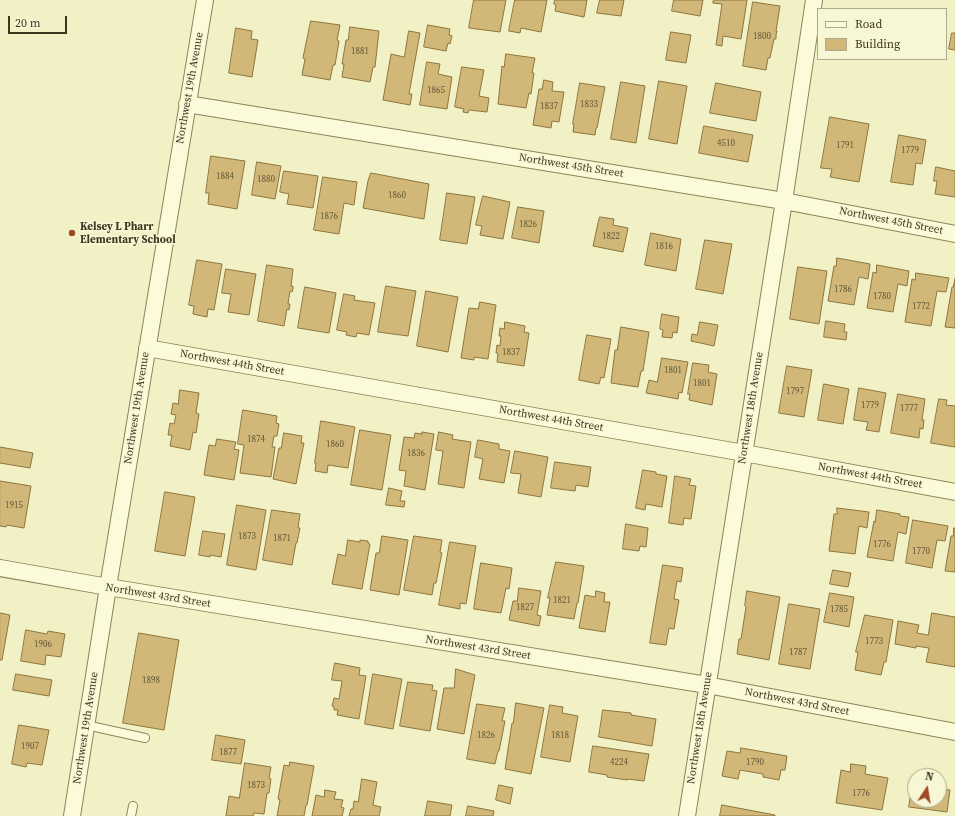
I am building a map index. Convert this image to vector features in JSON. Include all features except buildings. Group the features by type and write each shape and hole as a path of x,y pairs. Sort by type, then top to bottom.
{"street":[{"name":"Northwest 19th Avenue","path":"72,816 147,348 205,0"},
{"name":"Northwest 18th Avenue","path":"687,816 784,201 814,0"},
{"name":"Northwest 45th Street","path":"187,104 784,201 955,234"},
{"name":"Northwest 44th Street","path":"147,348 744,453 955,492"},
{"name":"Northwest 43rd Street","path":"0,568 108,588 707,685 955,732"}],"lane":[{"path":"86,725 145,738"},
{"path":"131,816 133,806"}],"place":[{"name":"Kelsey L Pharr Elementary School","path":"72,233"}]}
